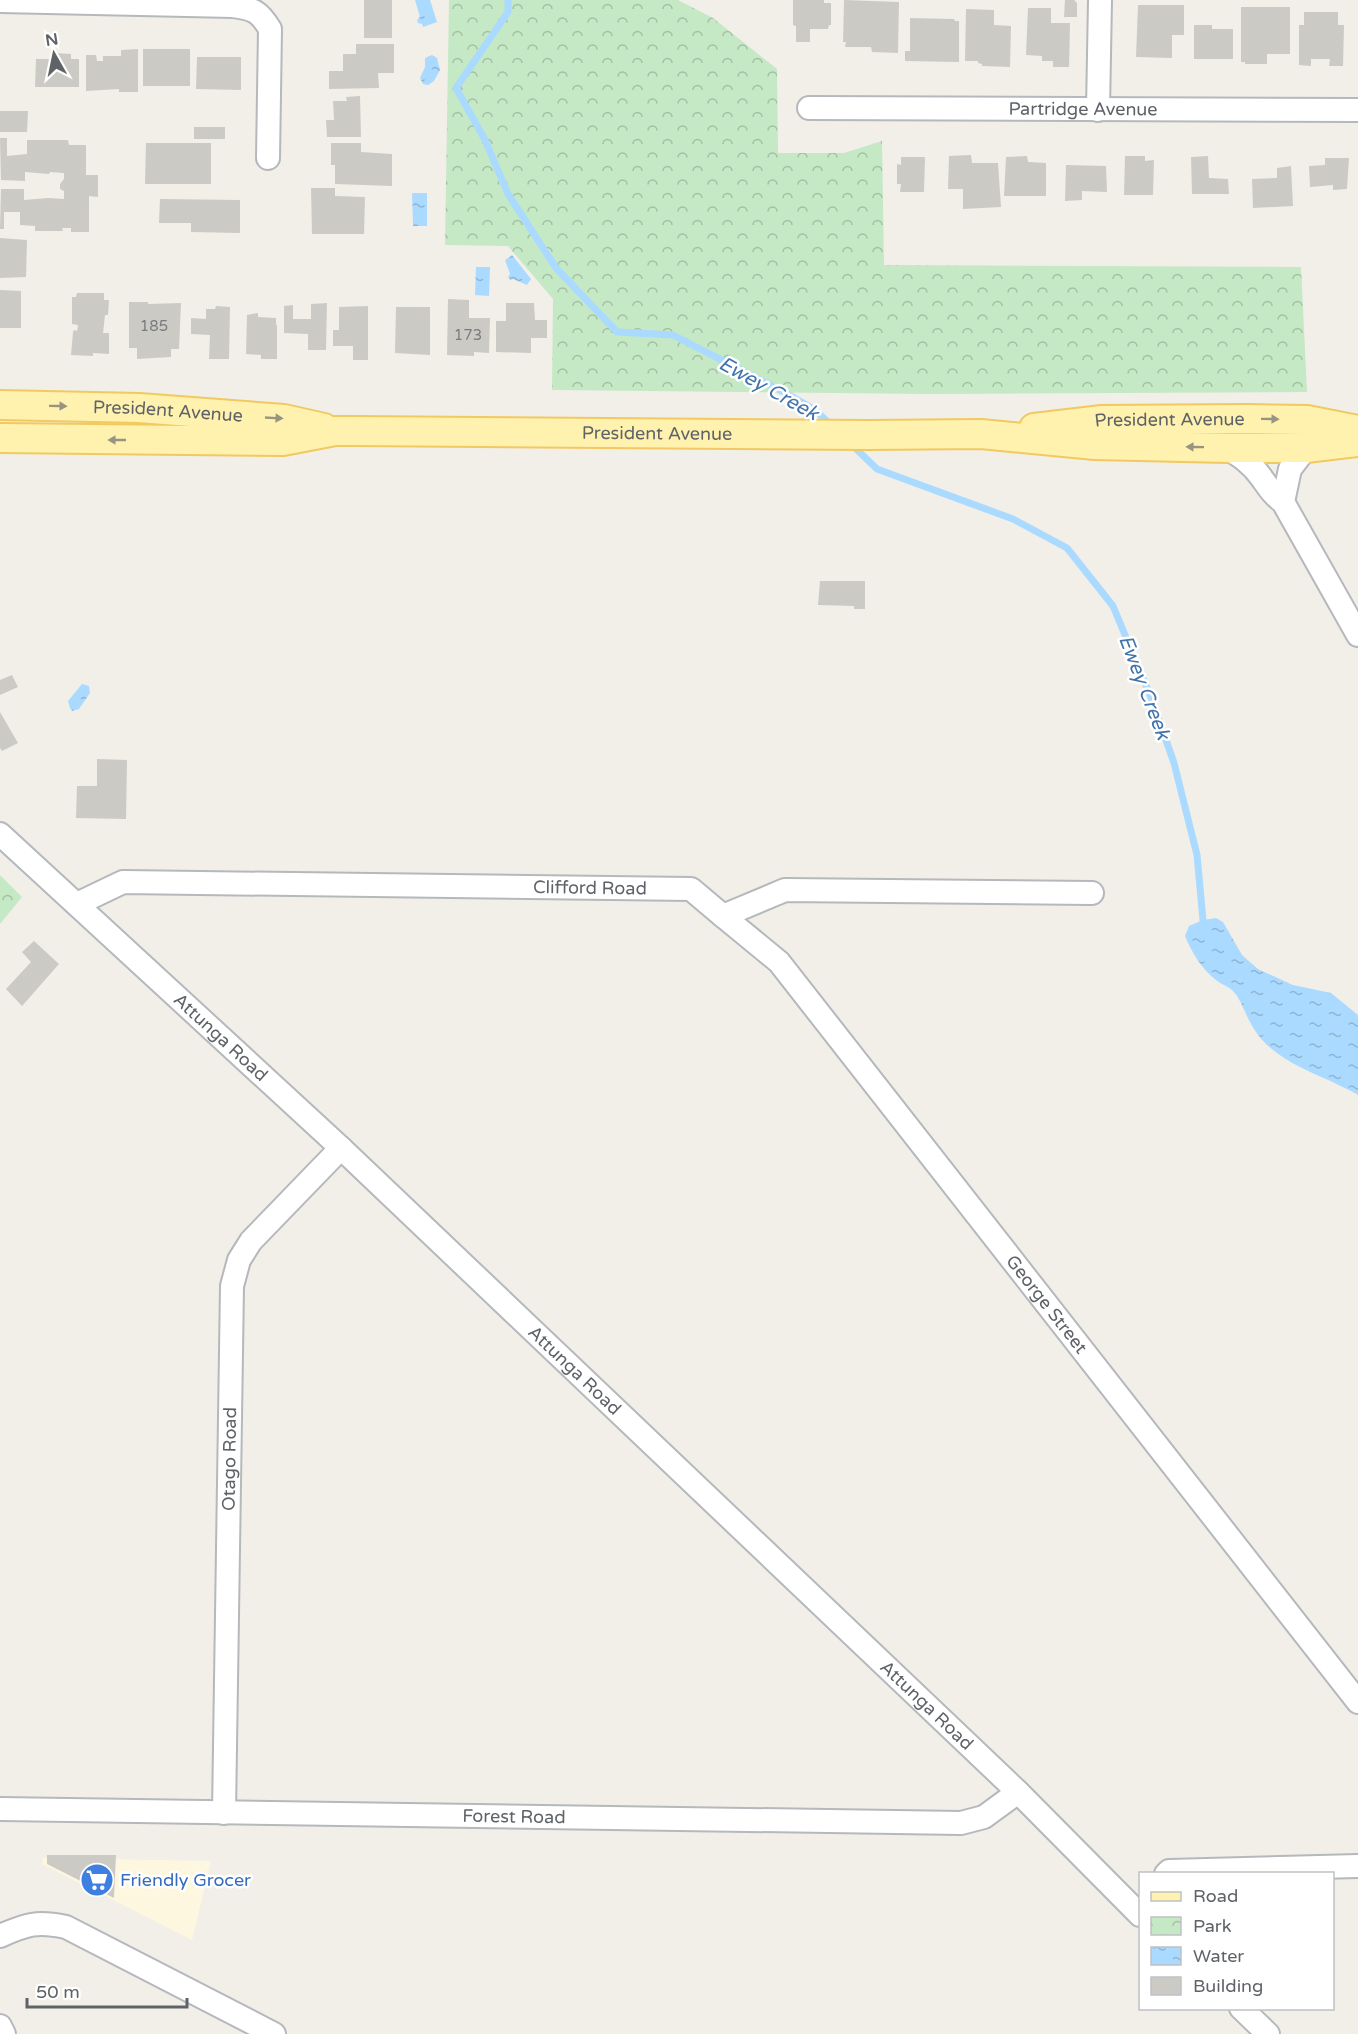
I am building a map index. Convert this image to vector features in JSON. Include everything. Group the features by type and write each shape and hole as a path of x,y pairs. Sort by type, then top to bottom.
{"main road":[{"name":"President Avenue","path":"0,405 139,408 284,418 335,431"},
{"name":"President Avenue","path":"0,438 283,441 335,431 981,434 1114,419 1307,420 1358,430"},
{"name":"President Avenue","path":"981,434 1095,445 1227,448 1306,448 1358,442"}],"street":[{"path":"0,0 233,6 252,9 262,16 270,29 268,158"},
{"path":"1098,110 1100,0"},
{"name":"Partridge Avenue","path":"809,108 1358,111"},
{"path":"1227,448 1249,463 1271,493 1283,502 1358,635"},
{"path":"1283,502 1290,468 1306,448"},
{"name":"Attunga Road","path":"0,834 341,1148 1018,1792 1139,1911"},
{"name":"Clifford Road","path":"77,904 123,882 691,889 723,916"},
{"path":"723,916 785,890 1092,893"},
{"name":"George Street","path":"723,916 778,962 1358,1702"},
{"name":"Otago Road","path":"224,1813 232,1286 239,1260 251,1241 341,1148"},
{"name":"Forest Road","path":"0,1809 961,1823 984,1817 1018,1792"},
{"path":"1168,1872 1169,1870 1358,1866"},
{"path":"0,1936 22,1926 37,1923 66,1927 274,2034"},
{"path":"1243,2010 1268,2034"},
{"path":"0,2026 4,2034"}],"shaded area":[{"path":"43,1858 211,1861 192,1940 42,1864"}],"green space":[{"path":"449,0 678,0 713,18 777,69 778,153 844,153 882,141 884,265 1301,267 1307,392 931,394 552,390 553,299 508,246 445,245"},
{"path":"0,875 22,897 0,924"}],"water":[{"path":"415,0 430,0 437,22 423,27 418,23 417,20 420,17"},
{"path":"432,55 437,58 440,70 434,81 428,85 423,84 420,78 425,67 425,58"},
{"path":"412,193 427,193 427,226 413,226"},
{"path":"512,255 531,279 527,285 513,279 510,280 508,277 510,274 505,260"},
{"path":"476,267 490,267 489,296 475,295"},
{"path":"82,684 89,686 90,693 79,709 72,711 68,701"},
{"path":"1216,918 1223,922 1242,955 1258,969 1293,985 1331,993 1358,1015 1358,1095 1276,1053 1259,1037 1235,994 1211,976 1202,966 1185,936 1189,926"}],"building":[{"path":"364,0 392,0 392,38 364,38"},
{"path":"793,0 824,0 824,3 831,3 831,25 828,29 810,29 810,42 796,42"},
{"path":"844,0 899,2 898,53 872,52 871,47 845,47 846,42 843,42"},
{"path":"1065,0 1074,0 1077,3 1077,17 1064,17"},
{"path":"1138,5 1184,5 1184,35 1172,35 1172,58 1136,57"},
{"path":"1241,7 1290,7 1290,54 1267,54 1267,64 1241,62"},
{"path":"1028,8 1051,8 1051,23 1070,23 1069,67 1053,67 1053,61 1042,61 1042,56 1026,55"},
{"path":"966,9 994,10 994,25 1011,26 1010,67 982,66 978,61 965,61"},
{"path":"1304,12 1338,12 1338,25 1344,25 1343,66 1329,66 1330,59 1311,59 1311,66 1299,65 1299,25 1304,25"},
{"path":"910,18 959,21 959,62 905,61 905,51 910,51"},
{"path":"1194,25 1212,25 1212,29 1233,29 1233,59 1194,59"},
{"path":"356,44 394,44 394,73 378,73 379,88 329,89 329,71 343,71 343,54 356,54"},
{"path":"138,49 138,92 119,92 119,89 86,91 86,55 96,55 97,61 103,61 103,56 121,56 121,50"},
{"path":"143,49 190,49 190,86 143,86"},
{"path":"54,53 71,54 71,59 79,59 79,87 35,87 36,59 54,59"},
{"path":"197,57 241,57 241,90 196,89"},
{"path":"360,96 361,137 327,137 326,120 334,120 333,101 347,101 346,97"},
{"path":"0,111 28,111 27,132 0,132"},
{"path":"194,127 225,127 225,139 194,139"},
{"path":"0,138 7,138 7,156 27,154 27,140 68,140 69,145 86,145 86,175 98,175 98,197 89,196 89,232 71,232 71,228 62,228 63,231 35,231 35,226 20,225 20,212 4,212 4,229 0,229 1,189 24,189 24,200 64,199 64,191 60,189 60,184 64,179 64,173 25,172 25,181 1,180"},
{"path":"146,143 211,143 211,184 145,184"},
{"path":"331,143 361,143 361,152 392,154 392,186 335,184 335,165 331,165"},
{"path":"971,155 972,163 998,163 1001,207 963,209 963,189 948,189 949,156"},
{"path":"1027,156 1028,162 1046,163 1046,196 1004,196 1006,157"},
{"path":"1125,156 1145,156 1145,161 1154,160 1153,195 1124,195"},
{"path":"1208,156 1209,178 1228,179 1229,194 1192,194 1191,157"},
{"path":"901,157 925,157 924,192 900,192 901,184 897,184 897,164 901,165"},
{"path":"1325,158 1349,158 1347,189 1333,190 1333,185 1310,187 1309,166 1325,165"},
{"path":"1066,165 1106,166 1107,192 1082,191 1082,200 1065,201"},
{"path":"1291,166 1293,206 1253,208 1252,179 1277,178 1277,168"},
{"path":"311,188 335,188 335,196 365,197 364,234 312,234"},
{"path":"160,199 240,200 240,233 191,232 191,223 159,223"},
{"path":"0,238 27,240 26,277 0,278"},
{"path":"0,290 21,291 21,328 0,328"},
{"path":"77,293 104,293 104,300 109,300 103,333 109,333 109,354 71,355 73,332 77,331 78,325 72,324 72,297 76,297"},
{"path":"448,299 469,300 469,318 490,318 489,353 474,352 474,356 447,355"},
{"path":"129,302 181,303 179,349 171,349 171,357 137,359 137,348 129,348"},
{"path":"327,303 326,350 308,350 308,334 284,333 284,306 293,305 293,319 311,319 311,304"},
{"path":"506,303 534,303 535,320 547,320 547,338 531,338 531,353 496,352 496,321 506,321"},
{"path":"216,306 230,307 229,359 209,359 210,335 191,334 191,318 206,319 206,309 215,309"},
{"path":"368,306 368,360 353,360 353,346 333,346 333,330 339,330 339,307"},
{"path":"396,307 430,307 430,355 395,353"},
{"path":"258,313 258,317 276,318 277,359 261,359 261,355 246,354 247,315"},
{"path":"820,581 865,581 865,609 854,609 854,606 818,605"},
{"path":"12,675 18,687 0,695 0,680"},
{"path":"0,712 18,743 2,751 0,748"},
{"path":"97,759 127,760 126,819 76,818 77,786 97,786"},
{"path":"34,941 59,964 22,1006 6,989 31,962 22,952"},
{"name":"Friendly Grocer","path":"47,1855 116,1855 114,1898 47,1864"}],"waterway":[{"name":"Ewey Creek","path":"508,0 508,12 456,88 485,140 508,194 556,268 617,332 673,335 791,396 815,410 832,426"},
{"name":"Ewey Creek","path":"851,444 877,469 1013,519 1067,548 1113,606 1152,700 1174,763 1197,855 1203,920"}],"place":[{"name":"Friendly Grocer","path":"97,1880"}]}
